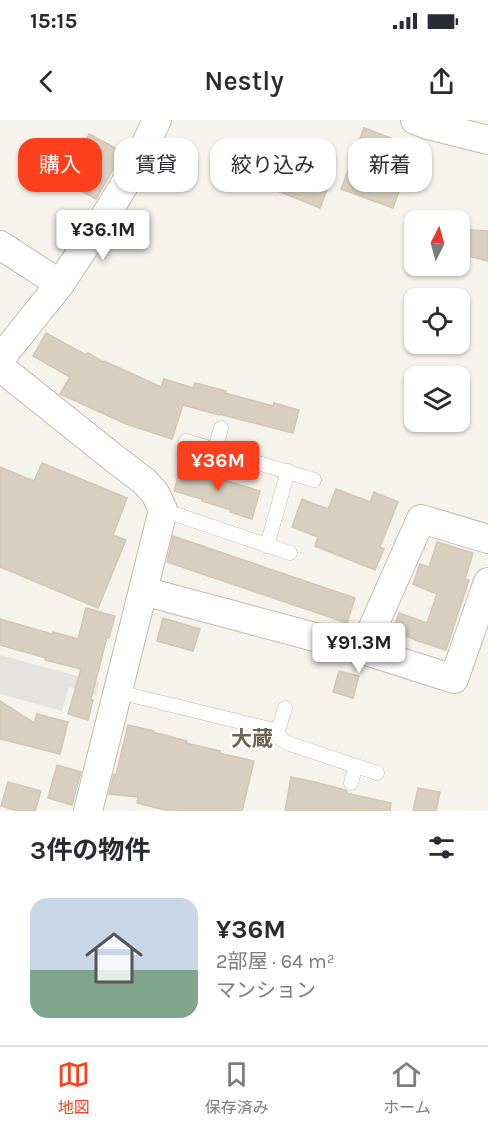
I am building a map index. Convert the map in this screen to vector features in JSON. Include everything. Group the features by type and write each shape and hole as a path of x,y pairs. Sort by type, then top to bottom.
{"street":[{"path":"0,359 60,284 110,210 135,167 157,120"},
{"path":"415,120 488,140"},
{"path":"0,245 60,284"},
{"path":"0,367 144,481 155,494 163,510 88,811"},
{"path":"363,650 421,519 488,539"},
{"path":"143,591 363,650 454,679 488,582"}],"lane":[{"path":"215,450 221,428"},
{"path":"186,441 315,480"},
{"path":"267,546 288,471"},
{"path":"163,510 290,553"},
{"path":"118,692 278,731"},
{"path":"285,708 278,731 280,738 287,743 377,773"},
{"path":"351,783 355,767"}],"shaded area":[{"path":"0,655 99,682 96,695 69,687 62,711 0,694"}],"building":[{"path":"364,128 391,138 360,138"},
{"path":"102,141 114,147 114,168 102,189"},
{"path":"348,170 348,192 341,189"},
{"path":"83,192 100,192 96,199"},
{"path":"280,192 326,192 320,208"},
{"path":"349,192 399,192 393,208"},
{"path":"470,230 488,231 488,261 470,257"},
{"path":"46,333 86,355 88,353 103,362 161,387 164,379 193,388 195,383 273,406 274,403 299,410 293,433 183,405 172,439 126,424 60,394 70,377 33,356"},
{"path":"42,463 127,498 113,535 126,540 98,608 0,567 0,467 34,481"},
{"path":"181,467 260,491 252,519 202,501 202,499 174,491"},
{"path":"336,489 370,502 374,492 398,502 380,547 384,549 375,570 315,546 318,537 292,527 302,499 328,509"},
{"path":"173,536 355,598 347,623 167,562"},
{"path":"437,542 473,553 465,579 469,580 446,650 393,630 399,613 427,623 437,594 413,584 420,564 429,567"},
{"path":"86,608 115,616 109,638 107,637 88,720 68,714 81,669 0,645 0,619 78,639"},
{"path":"163,618 200,629 193,651 157,641"},
{"path":"339,671 359,676 353,698 333,692"},
{"path":"0,701 34,723 37,714 68,722 60,754 0,739"},
{"path":"128,725 220,751 219,753 254,761 242,811 169,811 137,803 138,797 109,794"},
{"path":"57,765 81,772 72,805 48,798"},
{"path":"291,777 391,803 390,811 285,811"},
{"path":"8,782 41,791 35,811 18,811 1,806"},
{"path":"418,788 440,792 436,811 413,811"}],"district":[{"name":"大蔵","path":"252,739"}]}
